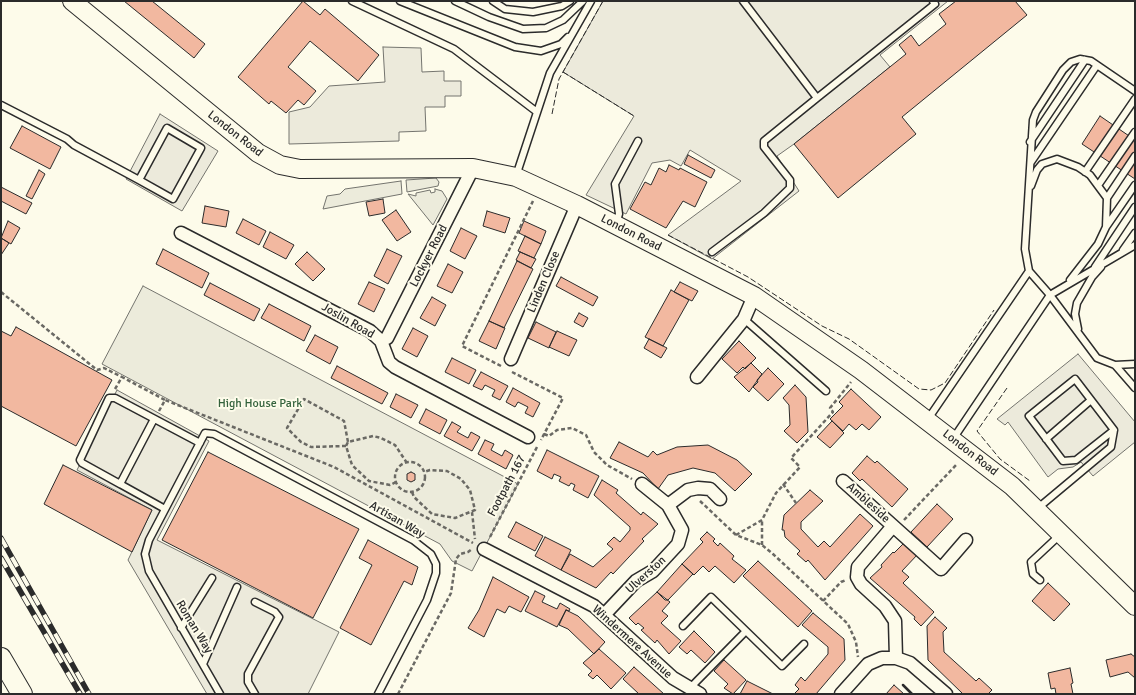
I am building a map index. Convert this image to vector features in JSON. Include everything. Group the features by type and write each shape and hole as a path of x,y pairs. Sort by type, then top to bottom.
{"main road":[{"path":"1,658 22,694"}],"street":[{"name":"London Road","path":"72,1 258,154 280,165 300,169 473,168 516,177 577,205 754,296 861,370 969,451 1037,509 1135,606"},
{"name":"Lockyer Road","path":"381,341 387,338 473,168"},
{"name":"Linden Close","path":"511,359 577,205"},
{"name":"Joslin Road","path":"181,233 370,331 381,341 389,362 395,367 528,437"},
{"path":"697,377 744,319 754,296"},
{"name":"Ambleside","path":"843,481 941,568 966,540"},
{"name":"Ulverston","path":"604,615 636,581 653,571 678,544 682,530 668,504 642,484"},
{"path":"668,504 688,490 710,490 720,499"},
{"name":"Ambleside","path":"858,577 858,568 894,527"},
{"name":"Windermere Avenue","path":"479,546 594,606 672,678 695,691"},
{"path":"858,577 861,584 885,606 895,621 896,658"},
{"path":"841,694 868,664 882,658 896,658 910,663 946,694"}],"lane":[{"path":"352,1 454,49 537,112"},
{"path":"400,1 514,47 541,51 561,44 574,31"},
{"path":"455,1 489,17 523,29 546,28 563,20 583,1"},
{"path":"493,1 505,9 533,12 562,6 570,1"},
{"path":"516,177 550,73 591,1"},
{"path":"743,1 817,98"},
{"path":"712,252 764,213 790,188 790,180 764,147 764,142 936,2"},
{"path":"1030,143 1085,60"},
{"path":"1135,91 1097,65 1085,60 1071,62 1036,112 1030,143 1025,249 1029,271 1050,295 1096,358 1115,365 1130,366 1135,364"},
{"path":"1030,164 1097,65"},
{"path":"1085,172 1135,99"},
{"path":"1,105 173,199 201,148 167,128 139,180"},
{"path":"1099,184 1135,132"},
{"path":"616,225 619,214 614,184 638,141"},
{"path":"1106,227 1107,198 1135,156"},
{"path":"1027,197 1037,170 1048,161 1057,159 1085,172 1099,184 1107,198"},
{"path":"1066,285 1089,258 1106,227 1135,184"},
{"path":"1094,268 1135,207"},
{"path":"1122,252 1135,233"},
{"path":"953,439 1050,295 1135,245"},
{"path":"1081,336 1076,324 1077,303 1092,277 1107,261"},
{"path":"927,420 1029,271"},
{"path":"744,319 826,391"},
{"path":"1115,365 1135,388"},
{"path":"1037,509 1111,447 1114,430 1075,379 1029,416 1063,461 1076,460 1114,430"},
{"path":"111,397 200,443 165,509 80,460 111,397"},
{"path":"1046,439 1091,400"},
{"path":"120,484 154,419"},
{"name":"Artisan Way","path":"200,443 205,433 214,434 413,540 431,554 436,564 436,573 427,600 378,694"},
{"name":"Roman Way","path":"165,509 149,540 145,554 150,571 220,694"},
{"path":"1040,580 1031,570 1032,560 1062,534"},
{"path":"181,628 212,578"},
{"path":"204,664 237,588"},
{"path":"683,626 710,597 782,666 804,644"},
{"path":"255,694 248,682 248,674 279,617 275,612 256,602"},
{"path":"695,691 746,631"}],"path":[{"path":"1,292 97,370 104,368 165,400 334,467 431,516 479,546"},
{"path":"762,545 762,520 783,484 800,467 791,458 833,412 830,408 861,370"},
{"path":"111,397 122,377"},
{"path":"396,482 390,485 369,481 352,465 347,444 344,421 304,399 288,428 301,442 311,447 347,444 373,436 395,445 407,463"},
{"path":"154,419 165,400"},
{"path":"544,434 549,436 557,430 572,428 586,435 594,452 607,465 642,484"},
{"name":"Footpath 167","path":"479,546 539,443 528,437"},
{"path":"894,527 969,451"},
{"path":"412,492 423,485 424,472 417,464 407,463 398,468 396,482 400,488 412,492 414,497 431,516 455,518 472,512"},
{"path":"424,472 430,470 447,471 461,479 470,490 475,508 472,512 479,546"},
{"path":"367,485 369,481"},
{"path":"783,484 796,503"},
{"path":"688,490 736,534 762,545 848,624 856,642 859,674"},
{"path":"736,534 762,520"},
{"path":"398,694 451,593 456,559 460,554 479,546"},
{"path":"824,601 841,582 858,577"}],"green space":[{"path":"436,178 439,182 438,186 407,192 406,180"},
{"path":"401,181 402,194 323,209 327,196 340,194 345,189"},
{"path":"435,189 442,191 447,199 433,225 408,194 416,196 416,193 430,190 431,193 435,192"},
{"name":"High House Park","path":"143,286 518,484 472,571 452,561 440,544 102,364"}],"shaded area":[{"path":"603,1 948,1 880,55 890,67 777,156 799,191 712,259 668,235 741,181 690,150 681,166 670,160 652,163 626,214 586,195 634,116 563,72"},
{"path":"383,47 421,48 422,72 444,71 444,81 461,81 461,96 445,96 445,107 425,107 426,131 399,132 399,141 289,144 289,112 310,107 329,86 385,82"},
{"path":"160,114 218,151 182,211 126,179"},
{"path":"1078,354 1135,422 1135,442 1093,476 1081,462 1073,467 1058,469 1048,477 1008,422 1005,425 997,419"},
{"path":"117,390 209,441 157,540 339,632 308,694 207,694 128,560 152,510 77,470"}],"building":[{"path":"124,1 152,1 205,44 194,58"},
{"path":"303,1 320,15 325,9 379,55 358,81 310,41 288,67 316,91 304,105 298,100 286,113 271,101 269,104 238,77"},
{"path":"956,1 1015,1 1027,15 902,117 916,134 838,198 794,144 906,54 899,45 911,35 919,46 946,24 939,14"},
{"path":"1100,116 1135,140 1135,179 1082,144"},
{"path":"22,126 61,147 50,169 10,148"},
{"path":"688,155 715,170 711,178 684,164"},
{"path":"669,165 679,170 680,168 707,182 695,207 683,201 666,228 630,209 645,182 651,185 659,168 666,172"},
{"path":"39,170 45,174 32,199 26,196"},
{"path":"1,187 32,203 26,214 1,201"},
{"path":"383,199 385,213 369,216 366,202"},
{"path":"205,206 229,211 226,227 202,223"},
{"path":"396,210 411,232 397,241 382,220"},
{"path":"487,211 510,218 505,233 483,226"},
{"path":"243,219 266,231 259,245 236,233"},
{"path":"8,221 20,228 11,244 1,238"},
{"path":"524,221 546,231 541,244 519,233"},
{"path":"461,228 477,236 465,259 450,251"},
{"path":"270,232 294,245 286,259 263,247"},
{"path":"525,236 541,244 534,258 518,251"},
{"path":"1,238 9,243 1,255"},
{"path":"163,249 209,273 202,288 156,264"},
{"path":"387,249 402,256 388,284 374,276"},
{"path":"307,252 325,269 313,281 295,264"},
{"path":"520,252 536,259 531,268 516,260"},
{"path":"517,261 533,269 504,328 489,321"},
{"path":"448,264 463,272 452,293 437,286"},
{"path":"561,277 598,297 593,306 556,286"},
{"path":"369,282 385,289 374,312 358,304"},
{"path":"680,282 698,291 692,301 674,292"},
{"path":"210,283 260,309 254,321 204,295"},
{"path":"671,290 689,300 663,346 645,337"},
{"path":"432,297 446,305 435,326 420,318"},
{"path":"269,304 311,326 304,341 261,318"},
{"path":"579,313 588,318 583,327 574,322"},
{"path":"489,321 505,328 496,349 479,341"},
{"path":"536,322 556,332 549,348 528,338"},
{"path":"16,327 112,380 76,446 1,406 1,331 11,336"},
{"path":"413,328 428,336 417,357 402,349"},
{"path":"557,331 577,340 569,356 549,347"},
{"path":"315,335 338,347 330,364 306,351"},
{"path":"649,339 667,348 661,358 644,348"},
{"path":"739,341 756,358 745,369 743,367 737,373 722,359"},
{"path":"452,358 476,370 469,384 445,372"},
{"path":"751,363 762,374 749,392 734,377"},
{"path":"337,366 388,393 382,404 331,378"},
{"path":"768,368 784,384 768,401 753,387"},
{"path":"481,372 508,386 500,400 492,396 495,390 485,385 482,390 473,386"},
{"path":"795,385 806,397 808,432 797,443 784,431 790,425 789,405 783,398"},
{"path":"513,388 540,403 533,417 525,413 528,407 518,402 515,407 506,402"},
{"path":"851,389 881,417 869,430 862,424 856,430 849,424 843,431 830,419 843,406 839,402"},
{"path":"396,394 418,405 411,418 390,407"},
{"path":"426,409 447,420 440,434 419,423"},
{"path":"832,421 844,433 830,448 817,437"},
{"path":"452,422 461,427 457,432 468,438 471,432 480,437 472,451 444,436"},
{"path":"485,440 494,444 491,450 502,456 505,450 513,455 506,469 478,454"},
{"path":"619,442 648,457 653,451 657,455 677,447 708,445 737,460 752,474 735,491 715,473 693,468 668,475 658,489 643,473 610,458"},
{"path":"547,450 599,476 588,498 573,490 575,485 571,483 569,486 559,481 561,477 554,474 552,479 537,471"},
{"path":"208,452 359,529 313,618 162,540"},
{"path":"867,456 875,463 877,461 908,489 892,507 862,479 860,481 852,473"},
{"path":"63,465 152,510 132,552 44,504"},
{"path":"411,472 415,474 415,480 411,482 407,480 407,474"},
{"path":"602,480 618,490 616,493 641,515 643,512 658,524 642,539 644,541 613,574 611,572 596,588 561,570 570,554 593,567 613,549 607,544 614,537 620,542 630,530 630,527 594,495"},
{"path":"810,490 823,501 801,522 801,529 818,547 824,541 830,547 860,514 873,526 825,580 808,560 806,562 797,554 800,551 785,537 784,530 782,530 784,515"},
{"path":"937,504 953,519 927,547 911,532"},
{"path":"516,522 543,536 535,551 508,537"},
{"path":"707,532 715,539 713,541 718,546 720,543 734,556 732,559 746,570 734,583 715,566 709,572 703,566 694,575 682,564 703,542 700,539"},
{"path":"545,537 571,550 561,570 535,556"},
{"path":"368,540 418,567 412,585 404,581 371,645 340,628 372,565 359,558"},
{"path":"905,542 918,554 902,571 909,577 903,583 934,612 921,626 914,619 915,617 870,578 882,567 881,565 893,552"},
{"path":"758,561 812,611 798,627 743,576"},
{"path":"682,564 693,574 668,600 665,600 657,592"},
{"path":"493,577 529,597 521,612 509,606 505,613 497,609 484,637 468,628 479,610"},
{"path":"1048,583 1070,604 1054,621 1032,601"},
{"path":"535,591 545,596 542,602 557,609 560,603 570,609 569,611 566,610 557,627 525,611"},
{"path":"657,592 670,602 662,611 668,616 661,623 681,641 669,654 657,640 655,643 641,630 644,628 638,623 636,625 629,618"},
{"path":"566,610 578,616 605,642 594,654 568,629 559,625"},
{"path":"813,613 844,639 845,660 816,694 794,694 799,689 795,685 801,677 805,681 828,654 828,647 802,625"},
{"path":"935,617 947,628 943,632 944,652 976,681 979,678 992,690 988,694 963,694 928,660 927,626"},
{"path":"694,631 715,652 705,663 691,650 687,654 679,647"},
{"path":"599,649 626,673 611,689 597,675 593,679 588,675 592,671 583,663"},
{"path":"1131,654 1135,657 1135,678 1128,672 1110,677 1106,660"},
{"path":"724,660 746,680 733,694 724,688 728,684 714,671"},
{"path":"634,667 664,694 639,694 623,679"},
{"path":"1070,668 1073,694 1056,694 1055,688 1051,689 1048,673"},
{"path":"747,681 773,694 740,694"},
{"path":"894,685 904,694 886,694"}],"railway":[{"path":"1,538 89,694"},
{"path":"1,558 80,694"}],"fence":[{"path":"552,114 559,79 603,1"},
{"path":"563,72 634,116"},
{"path":"668,235 748,277 822,326 849,339 919,389 931,390 945,383 994,310"},
{"path":"1007,388 977,431 1000,459 1030,481"}],"wall":[{"path":"903,685 912,694"}]}
